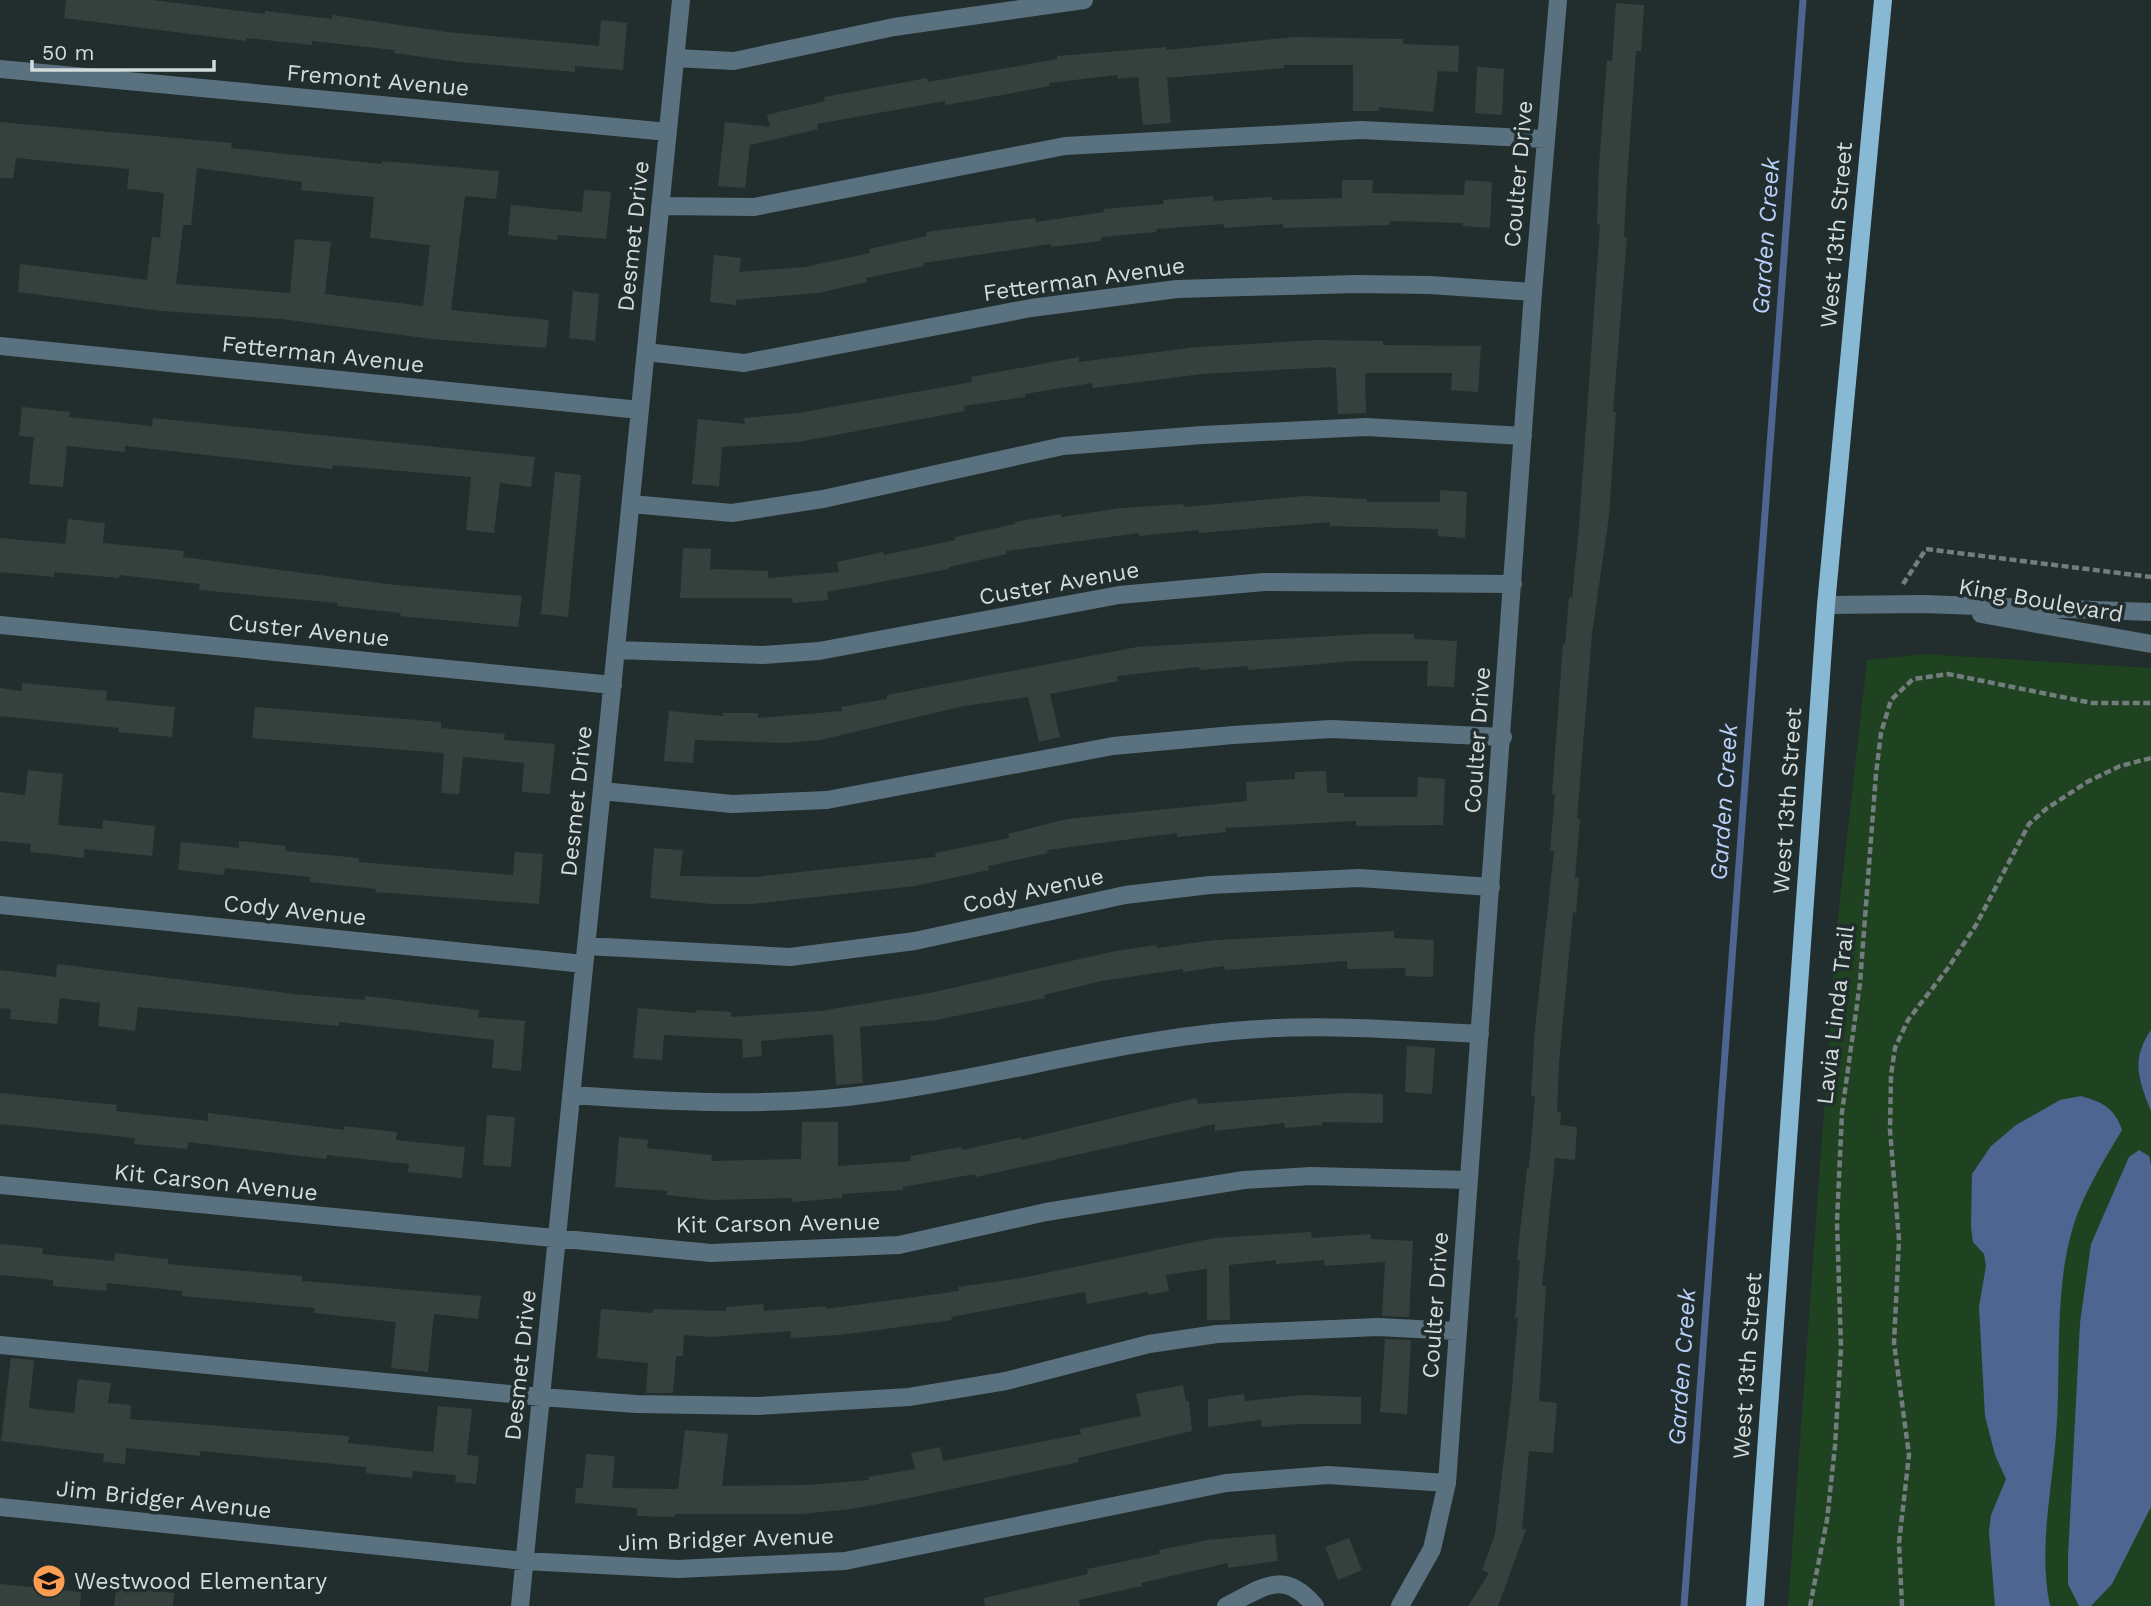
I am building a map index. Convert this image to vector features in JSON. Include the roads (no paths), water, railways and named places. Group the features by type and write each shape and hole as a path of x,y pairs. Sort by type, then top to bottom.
{"main road":[{"name":"West 13th Street","path":"1755,1606 1826,605 1883,0"}],"street":[{"name":"Desmet Drive","path":"520,1606 681,0"},
{"path":"675,58 734,61 894,27 1084,0"},
{"name":"Coulter Drive","path":"1400,1606 1432,1549 1447,1483 1503,737 1533,292 1558,0"},
{"name":"Fremont Avenue","path":"0,69 668,132"},
{"path":"660,206 754,207 1065,146 1361,130 1545,139"},
{"name":"Fetterman Avenue","path":"646,352 744,363 1031,308 1177,289 1287,284 1381,284 1533,292"},
{"name":"Fetterman Avenue","path":"0,346 640,410"},
{"path":"631,504 732,513 823,499 1063,446 1202,435 1367,427 1523,436"},
{"name":"Custer Avenue","path":"616,650 763,655 820,652 1119,595 1264,582 1513,584"},
{"name":"King Boulevard","path":"1923,604 2151,644"},
{"name":"King Boulevard","path":"1826,605 1923,604 2151,612"},
{"name":"Custer Avenue","path":"0,625 612,685"},
{"path":"602,791 732,804 827,800 1113,746 1220,736 1331,729 1503,737"},
{"name":"Cody Avenue","path":"0,905 585,955 790,957 915,941 1125,895 1210,885 1359,878 1491,887"},
{"path":"571,1095 673,1102 777,1102 878,1093 1099,1051 1230,1031 1294,1026 1480,1034"},
{"name":"Kit Carson Avenue","path":"0,1185 711,1253 899,1245 1046,1212 1244,1180 1324,1176 1469,1180"},
{"path":"0,1345 541,1398 636,1404 759,1406 909,1398 1006,1381 1149,1344 1217,1334 1378,1327 1457,1331"},
{"name":"Jim Bridger Avenue","path":"0,1507 524,1561 678,1569 845,1561 1226,1483 1328,1475 1447,1483"},
{"path":"1226,1606 1265,1587 1286,1583 1303,1592 1315,1606"}],"water":[{"path":"2151,1030 2151,1111 2140,1079 2139,1060"},
{"path":"2081,1096 2107,1107 2116,1116 2122,1130 2081,1204 2069,1242 2064,1271 2059,1330 2057,1419 2045,1546 2050,1606 1995,1606 1989,1532 1991,1515 2006,1479 1995,1455 1985,1416 1979,1307 1986,1266 1984,1254 1973,1242 1972,1174 1991,1146 2016,1125 2060,1100"},
{"path":"2139,1150 2149,1156 2151,1165 2151,1507 2112,1584 2091,1606 2079,1606 2068,1584 2068,1557 2080,1323 2091,1244 2129,1157"}],"waterway":[{"name":"Garden Creek","path":"1684,1606 1803,0"}],"place":[{"name":"Westwood Elementary","path":"49,1581"}]}
